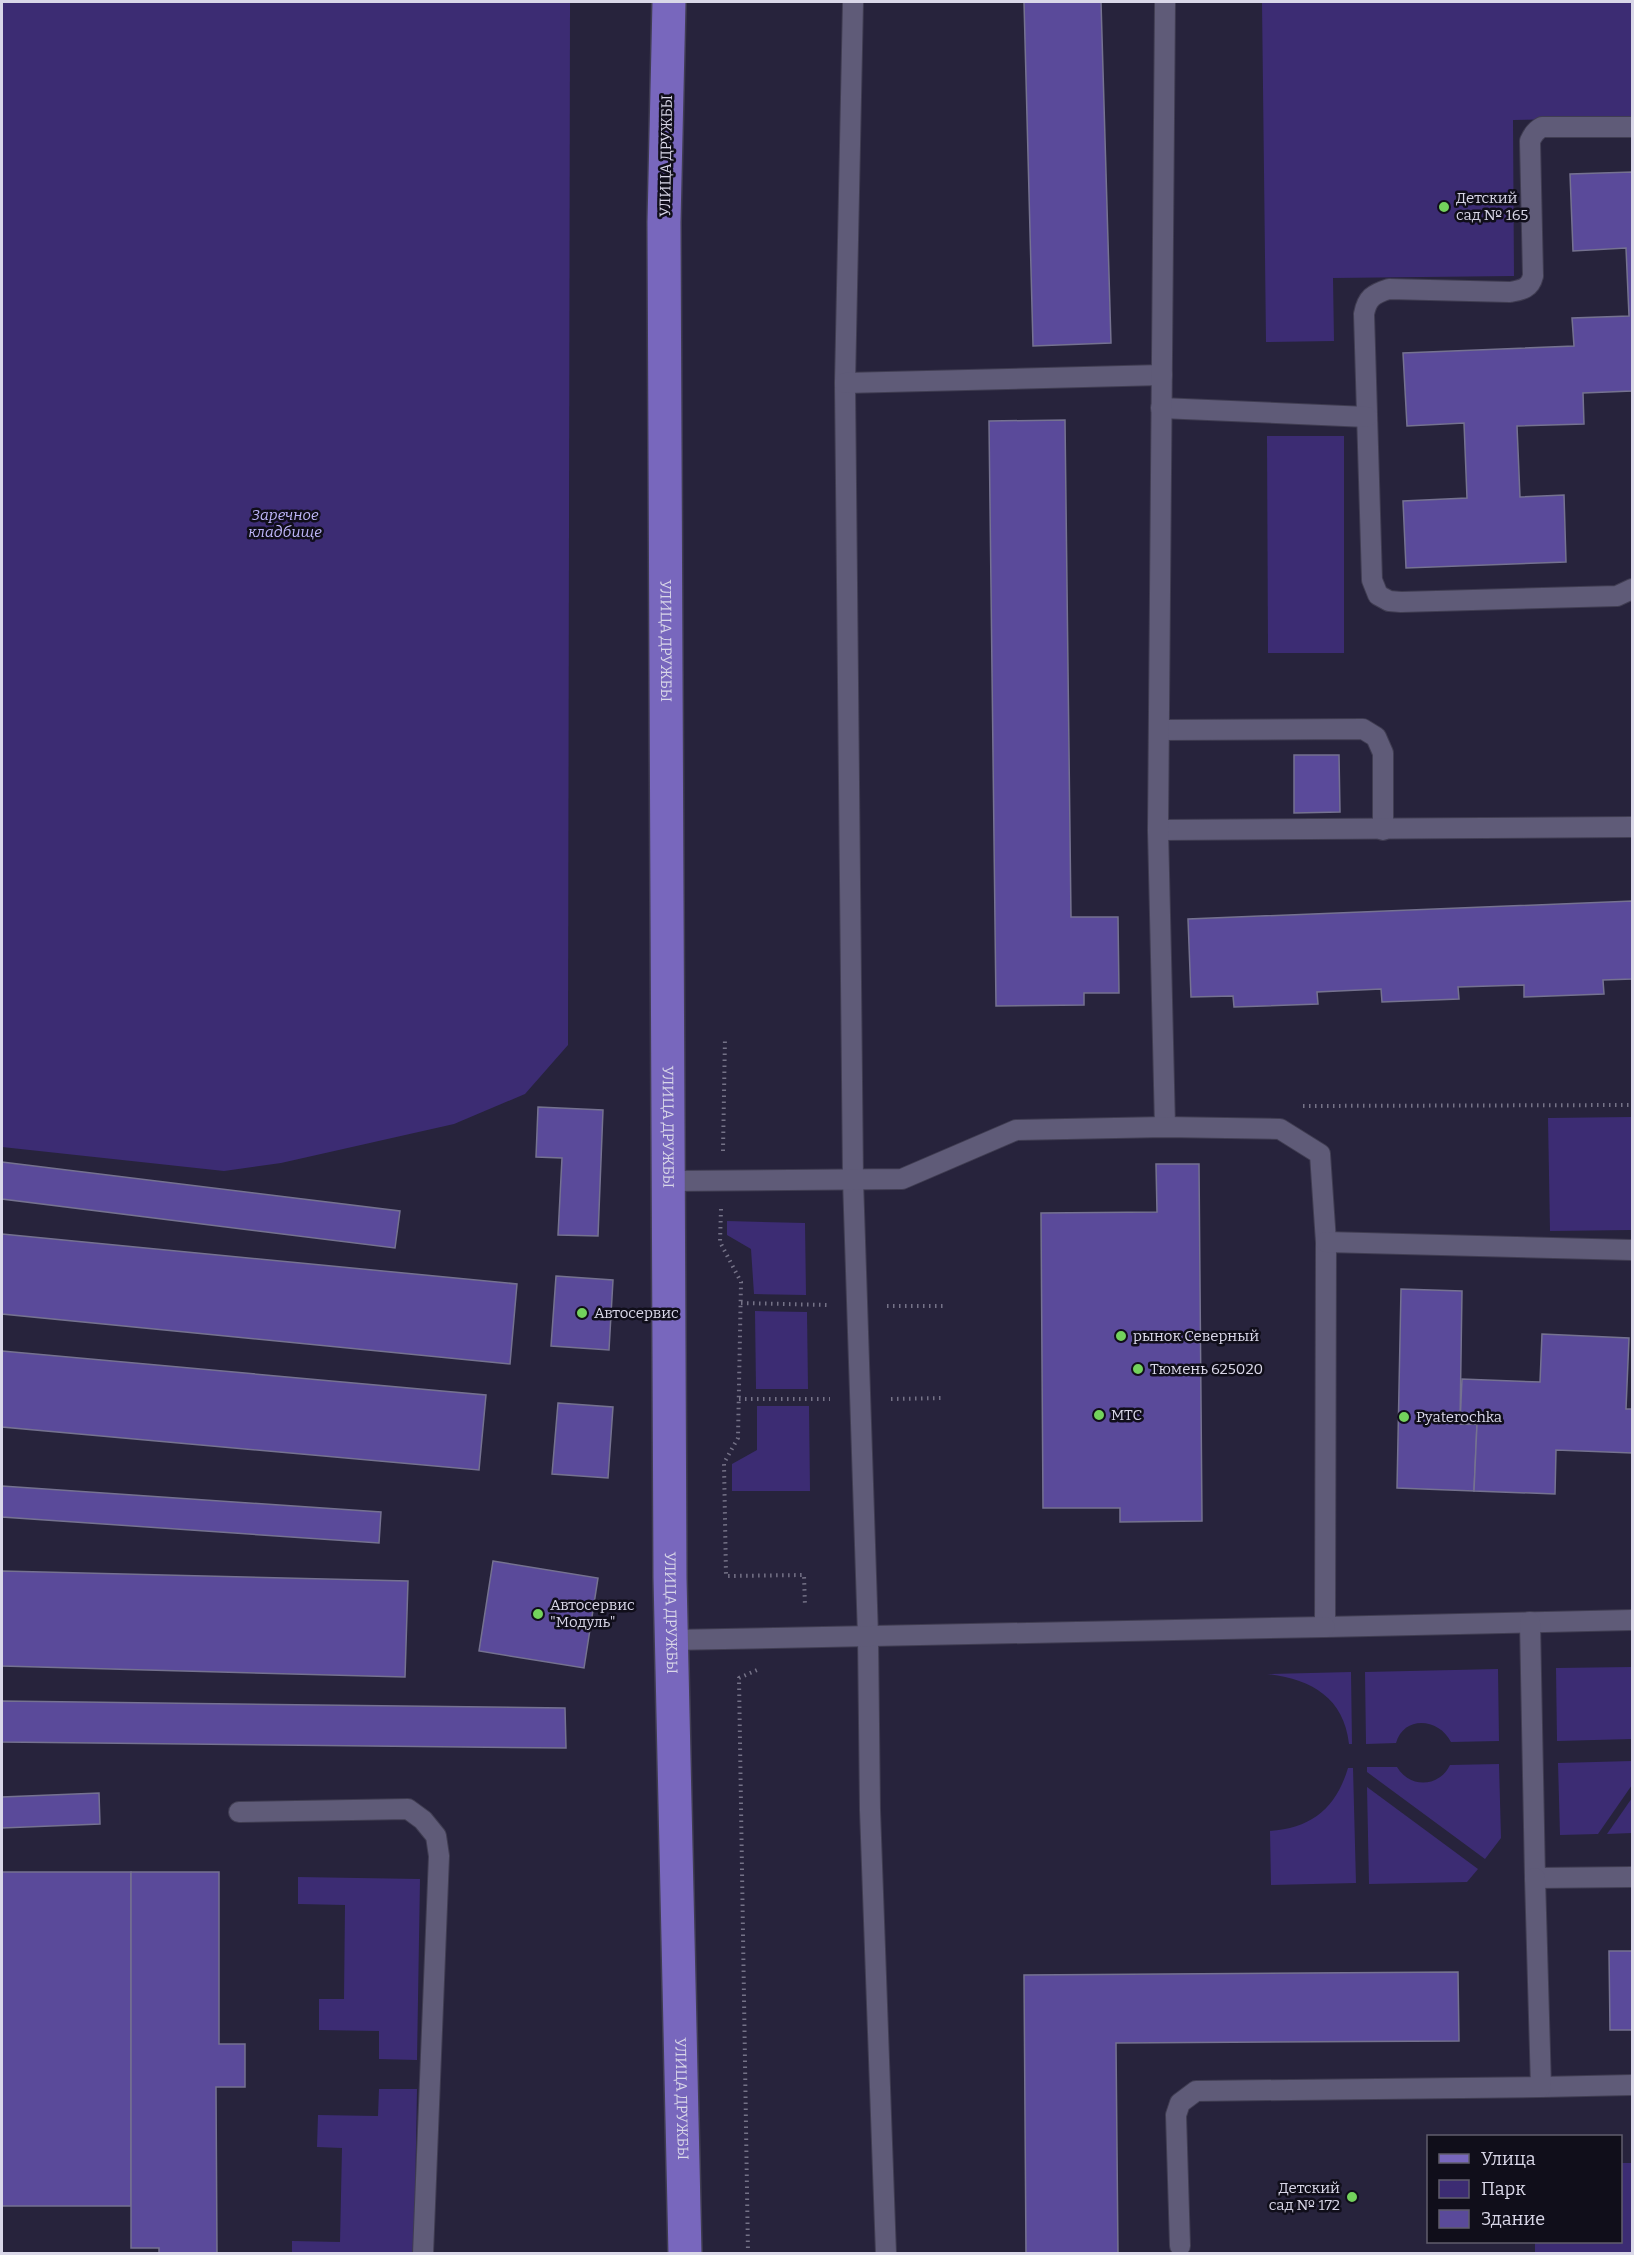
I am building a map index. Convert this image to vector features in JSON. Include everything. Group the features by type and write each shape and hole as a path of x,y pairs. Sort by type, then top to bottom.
{"main road":[{"name":"УЛИЦА ДРУЖБЫ","path":"669,2 664,222 671,1640 685,2253"}],"lane":[{"path":"853,2 845,384 853,1180 868,1636 870,1810 886,2253"},
{"path":"1165,2 1158,830 1165,1127"},
{"path":"1632,127 1542,127 1532,135 1530,141 1533,276 1531,283 1524,289 1510,292 1389,289 1375,293 1367,301 1364,314 1372,580 1378,595 1389,601 1401,602 1617,596 1632,589"},
{"path":"845,384 1162,375"},
{"path":"1161,408 1367,417"},
{"path":"1159,730 1363,729 1376,737 1383,753 1383,830"},
{"path":"1158,830 1632,827"},
{"path":"668,1181 902,1179 1016,1130 1165,1127 1280,1129 1320,1154 1326,1242 1324,1627"},
{"path":"1326,1242 1632,1250"},
{"path":"671,1640 1632,1620"},
{"path":"1530,1622 1541,2087"},
{"path":"239,1812 408,1809 423,1820 436,1836 439,1856 423,2253"},
{"path":"1535,1878 1632,1877"},
{"path":"1180,2246 1176,2115 1180,2103 1196,2091 1632,2085"}],"path":[{"path":"1297,1106 1632,1106"}],"green space":[{"name":"Заречное кладбище","path":"2,2 570,2 568,1045 525,1094 454,1124 281,1163 224,1171 2,1147"},
{"path":"1262,2 1632,2 1632,118 1513,120 1514,276 1333,278 1334,341 1266,342"},
{"path":"1267,436 1344,436 1344,653 1268,653"},
{"path":"1632,1117 1632,1230 1550,1231 1548,1118"},
{"path":"727,1221 805,1223 806,1295 754,1294 751,1249 727,1235"},
{"path":"755,1311 807,1312 808,1389 756,1389"},
{"path":"757,1406 809,1406 810,1491 732,1491 732,1464 757,1450"},
{"path":"1632,1667 1632,1739 1557,1741 1556,1668"},
{"path":"1498,1669 1499,1741 1451,1742 1438,1728 1422,1723 1406,1728 1396,1743 1366,1744 1365,1672"},
{"path":"1351,1672 1352,1744 1349,1744 1340,1714 1322,1693 1297,1680 1267,1674"},
{"path":"1632,1761 1632,1785 1598,1834 1560,1835 1558,1763"},
{"path":"1499,1764 1501,1838 1485,1859 1367,1772 1367,1767 1397,1767 1409,1779 1424,1782 1439,1778 1450,1765"},
{"path":"1348,1768 1353,1768 1356,1883 1271,1885 1270,1831 1298,1826 1320,1813 1337,1794"},
{"path":"1367,1787 1478,1869 1467,1882 1369,1884"},
{"path":"1632,1798 1632,1833 1607,1834"},
{"path":"298,1877 420,1879 417,2060 379,2059 379,2031 319,2030 319,1999 344,1999 345,1905 298,1904"},
{"path":"379,2089 417,2089 414,2253 292,2254 292,2241 340,2242 342,2148 317,2147 318,2115 378,2116"},
{"path":"1622,2163 1632,2163 1632,2253 1535,2253 1535,2243 1622,2243"}],"building":[{"path":"1024,2 1101,2 1111,343 1033,346"},
{"path":"1632,172 1632,391 1583,393 1584,424 1517,426 1520,497 1564,495 1566,562 1406,568 1403,501 1467,498 1464,423 1407,426 1403,353 1574,346 1572,318 1629,316 1626,248 1573,251 1570,174"},
{"path":"1065,420 1071,917 1118,917 1119,993 1084,993 1084,1005 996,1006 989,421"},
{"path":"1294,755 1339,755 1340,812 1294,813"},
{"path":"1632,901 1632,979 1603,980 1604,994 1524,997 1524,985 1458,987 1459,999 1382,1002 1381,989 1317,992 1318,1004 1234,1007 1233,996 1191,997 1188,919"},
{"path":"538,1107 603,1110 598,1236 558,1235 562,1158 536,1157"},
{"path":"2,1162 400,1211 395,1248 2,1199"},
{"name":"рынок Северный","path":"1156,1164 1199,1164 1202,1521 1120,1522 1120,1508 1043,1508 1041,1213 1157,1212"},
{"path":"2,1234 517,1284 510,1364 2,1314"},
{"name":"Автосервис","path":"556,1276 613,1280 609,1350 551,1346"},
{"path":"1401,1289 1462,1291 1460,1424 1477,1424 1474,1491 1397,1488"},
{"path":"1542,1334 1629,1338 1626,1409 1632,1409 1632,1453 1556,1450 1555,1494 1474,1491 1477,1424 1460,1424 1462,1379 1540,1382"},
{"path":"2,1351 486,1395 479,1470 2,1427"},
{"path":"558,1403 613,1407 608,1478 552,1474"},
{"path":"2,1486 381,1512 379,1543 2,1517"},
{"name":"Автосервис \"Модуль\"","path":"493,1561 598,1578 584,1668 479,1651"},
{"path":"2,1571 408,1581 405,1677 2,1666"},
{"path":"2,1701 565,1708 566,1748 2,1742"},
{"path":"99,1793 100,1824 2,1828 2,1797"},
{"path":"2,1872 131,1872 131,2206 2,2206"},
{"path":"131,1872 219,1872 219,2044 245,2044 245,2087 216,2087 217,2254 159,2254 159,2248 131,2248"},
{"path":"1609,1951 1632,1951 1632,2030 1610,2030"},
{"path":"1458,1972 1459,2041 1116,2043 1118,2254 1026,2254 1024,1975"}],"place":[{"name":"Детский сад № 165","path":"1444,207"},
{"name":"Автосервис","path":"582,1313"},
{"name":"рынок Северный","path":"1121,1336"},
{"name":"Тюмень 625020","path":"1138,1369"},
{"name":"МТС","path":"1099,1415"},
{"name":"Pyaterochka","path":"1404,1417"},
{"name":"Автосервис \"Модуль\"","path":"538,1614"},
{"name":"Детский сад № 172","path":"1352,2197"}]}
